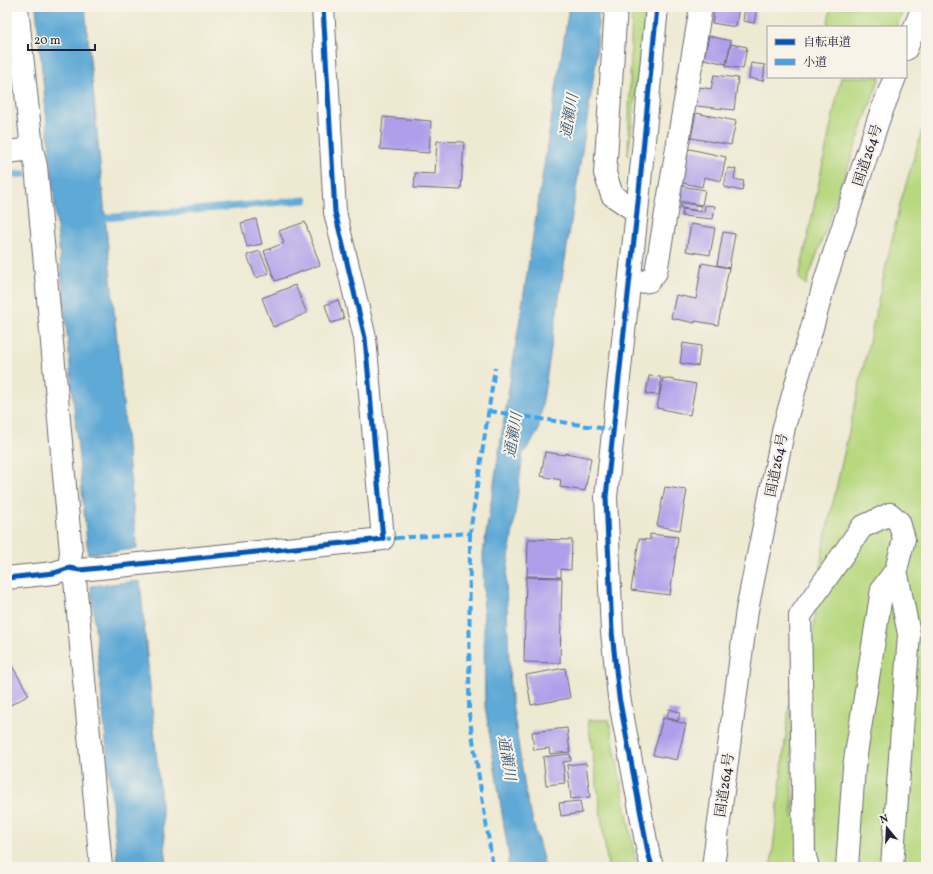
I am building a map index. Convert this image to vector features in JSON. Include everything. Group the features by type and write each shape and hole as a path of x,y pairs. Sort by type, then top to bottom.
{"main road":[{"path":"7,578 54,573 69,568 80,570 383,539 365,338 335,212 323,7"},
{"path":"616,7 605,173 612,195 637,212"},
{"path":"652,867 619,697 612,632 606,497 630,283 657,7"},
{"path":"630,283 649,281 656,272 701,7"},
{"path":"907,46 922,7"},
{"path":"14,12 32,149 36,166 71,552 69,568 76,580 101,867"},
{"name":"国道264号","path":"713,867 747,610 784,427 826,278 879,118 895,78"},
{"path":"7,152 32,149"},
{"path":"808,867 804,853 800,616 862,527 890,514 900,522 904,539 896,570 882,589 854,767 847,867"},
{"path":"892,867 909,634 896,570"}],"green space":[{"path":"632,7 647,7 628,156"},
{"path":"831,7 904,7 897,26 827,26"},
{"path":"841,78 880,78 806,285 799,278"},
{"path":"926,117 926,867 771,867 791,689 792,818 823,547 900,204"},
{"path":"588,720 609,720 637,867 608,867"}],"water":[{"path":"36,7 85,7 137,549 88,554"},
{"name":"通瀬川","path":"569,7 599,7 596,62 538,432 523,454 506,581 510,689 526,795 545,867 507,867 509,857 485,706 483,553"},
{"path":"140,581 167,867 118,867 91,586"}],"building":[{"path":"715,7 739,7 736,27 712,23"},
{"path":"745,7 757,7 754,23 743,21"},
{"path":"709,36 731,41 726,64 704,59"},
{"path":"731,44 747,47 743,69 726,66"},
{"path":"751,63 765,65 763,81 749,78"},
{"path":"714,75 738,78 734,110 696,106 698,87 711,89"},
{"path":"696,113 736,121 731,145 691,138"},
{"path":"383,117 431,121 429,153 380,149"},
{"path":"437,141 464,142 461,190 414,188 415,173 435,174"},
{"path":"685,148 726,157 721,181 704,177 702,187 678,182"},
{"path":"728,168 736,169 734,179 744,181 742,191 724,187"},
{"path":"682,186 705,190 702,205 679,201"},
{"path":"681,203 701,206 700,211 681,208"},
{"path":"705,205 715,206 713,219 682,216 683,209 704,212"},
{"path":"256,219 262,244 247,247 241,223"},
{"path":"305,222 320,265 275,281 264,251 284,243 279,231"},
{"path":"691,224 715,228 710,255 686,251"},
{"path":"723,232 735,234 729,268 717,265"},
{"path":"260,251 269,273 256,278 247,255"},
{"path":"702,263 729,268 718,325 695,321 695,323 671,318 676,295 696,299"},
{"path":"295,285 307,313 273,327 262,298"},
{"path":"338,300 344,319 331,323 325,305"},
{"path":"683,343 701,346 698,366 680,363"},
{"path":"649,376 661,377 659,395 646,394"},
{"path":"663,378 696,384 690,415 657,408"},
{"path":"545,452 565,455 566,453 591,458 585,491 560,487 561,480 541,476"},
{"path":"665,487 687,490 680,530 657,526"},
{"path":"650,534 678,537 670,595 631,590 639,539 650,540"},
{"path":"528,539 572,540 571,570 561,569 561,577 527,576"},
{"path":"526,577 562,578 560,663 524,662"},
{"path":"11,664 29,695 7,707 7,666"},
{"path":"565,668 570,698 531,705 526,675"},
{"path":"669,709 680,712 678,721 667,718"},
{"path":"663,718 686,724 677,760 653,755"},
{"path":"567,728 570,752 550,754 549,748 534,750 532,732"},
{"path":"570,754 571,761 563,762 565,783 546,785 543,757"},
{"path":"586,763 590,797 571,799 567,765"},
{"path":"580,801 582,813 561,816 559,803"}],"waterway":[{"path":"7,175 24,174"},
{"path":"105,218 305,200"}],"marked path":[{"path":"383,539 470,533 495,368"},
{"path":"489,411 614,430"},
{"path":"470,533 469,714 493,867"}],"cycle path":[{"path":"7,578 54,573 69,568 80,570 383,539 365,338 335,212 323,7"},
{"path":"652,867 619,697 612,632 606,497 637,212 657,7"}]}
